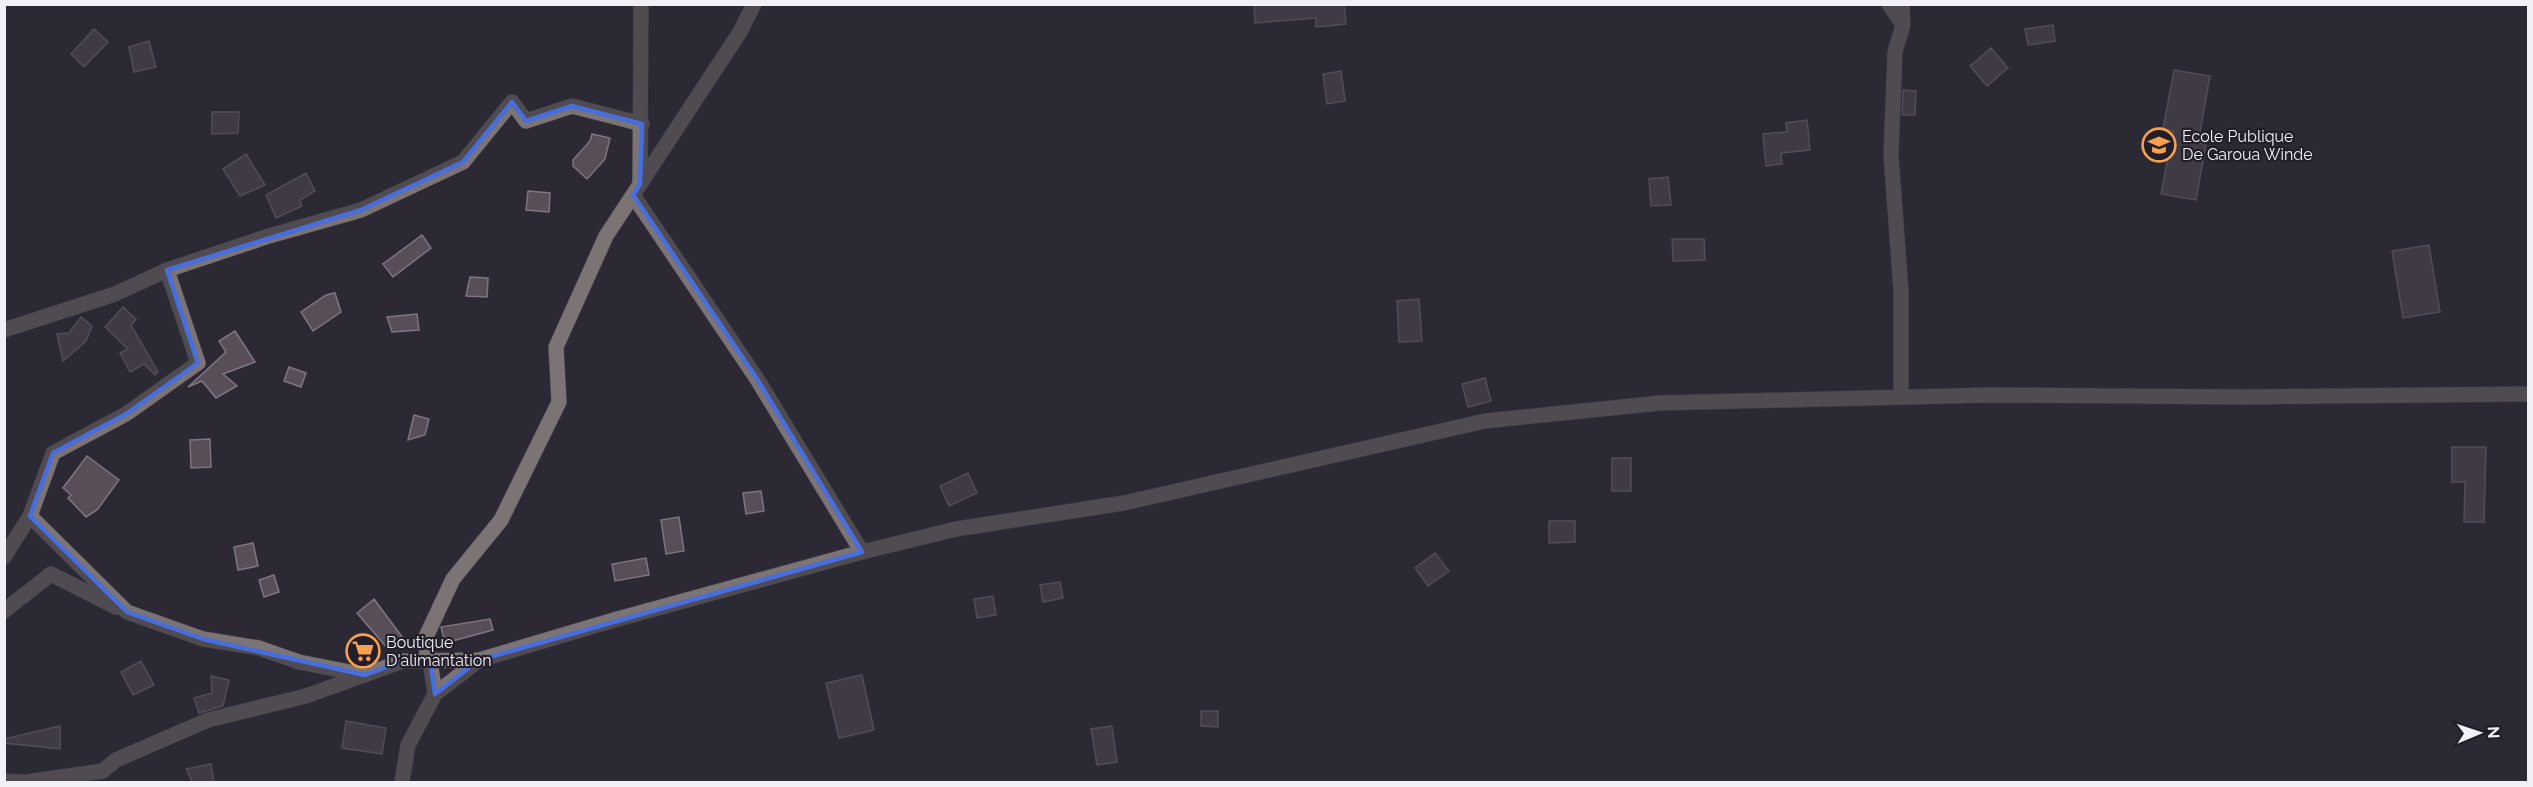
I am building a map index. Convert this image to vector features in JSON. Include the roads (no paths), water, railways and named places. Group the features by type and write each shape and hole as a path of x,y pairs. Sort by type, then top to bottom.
{"street":[{"path":"641,4 642,124 637,189 757,379 862,552"},
{"path":"435,694 430,661 424,641 453,579 501,519 559,402 556,347 606,236 740,32 754,4"},
{"path":"1889,4 1903,26"},
{"path":"1901,397 1901,291 1891,156 1895,52 1903,26 1902,4"},
{"path":"4,330 115,294 167,270 269,236 361,210 463,162 512,102 526,121 572,106 642,124"},
{"path":"4,557 30,516 53,453 126,414 198,363 167,270"},
{"path":"4,781 29,782 102,771 116,760 208,720 306,696 403,661 479,660 614,620 862,552 956,529 1124,503 1485,421 1660,403 1901,397 2529,394"},
{"path":"30,516 127,612"},
{"path":"4,611 51,574 127,612 203,639 260,648 299,662 365,675"},
{"path":"402,783 408,745 435,694 479,660"}],"place":[{"name":"Ecole Publique De Garoua Winde","path":"2159,145"},
{"name":"Boutique D'alimantation","path":"363,651"}]}
